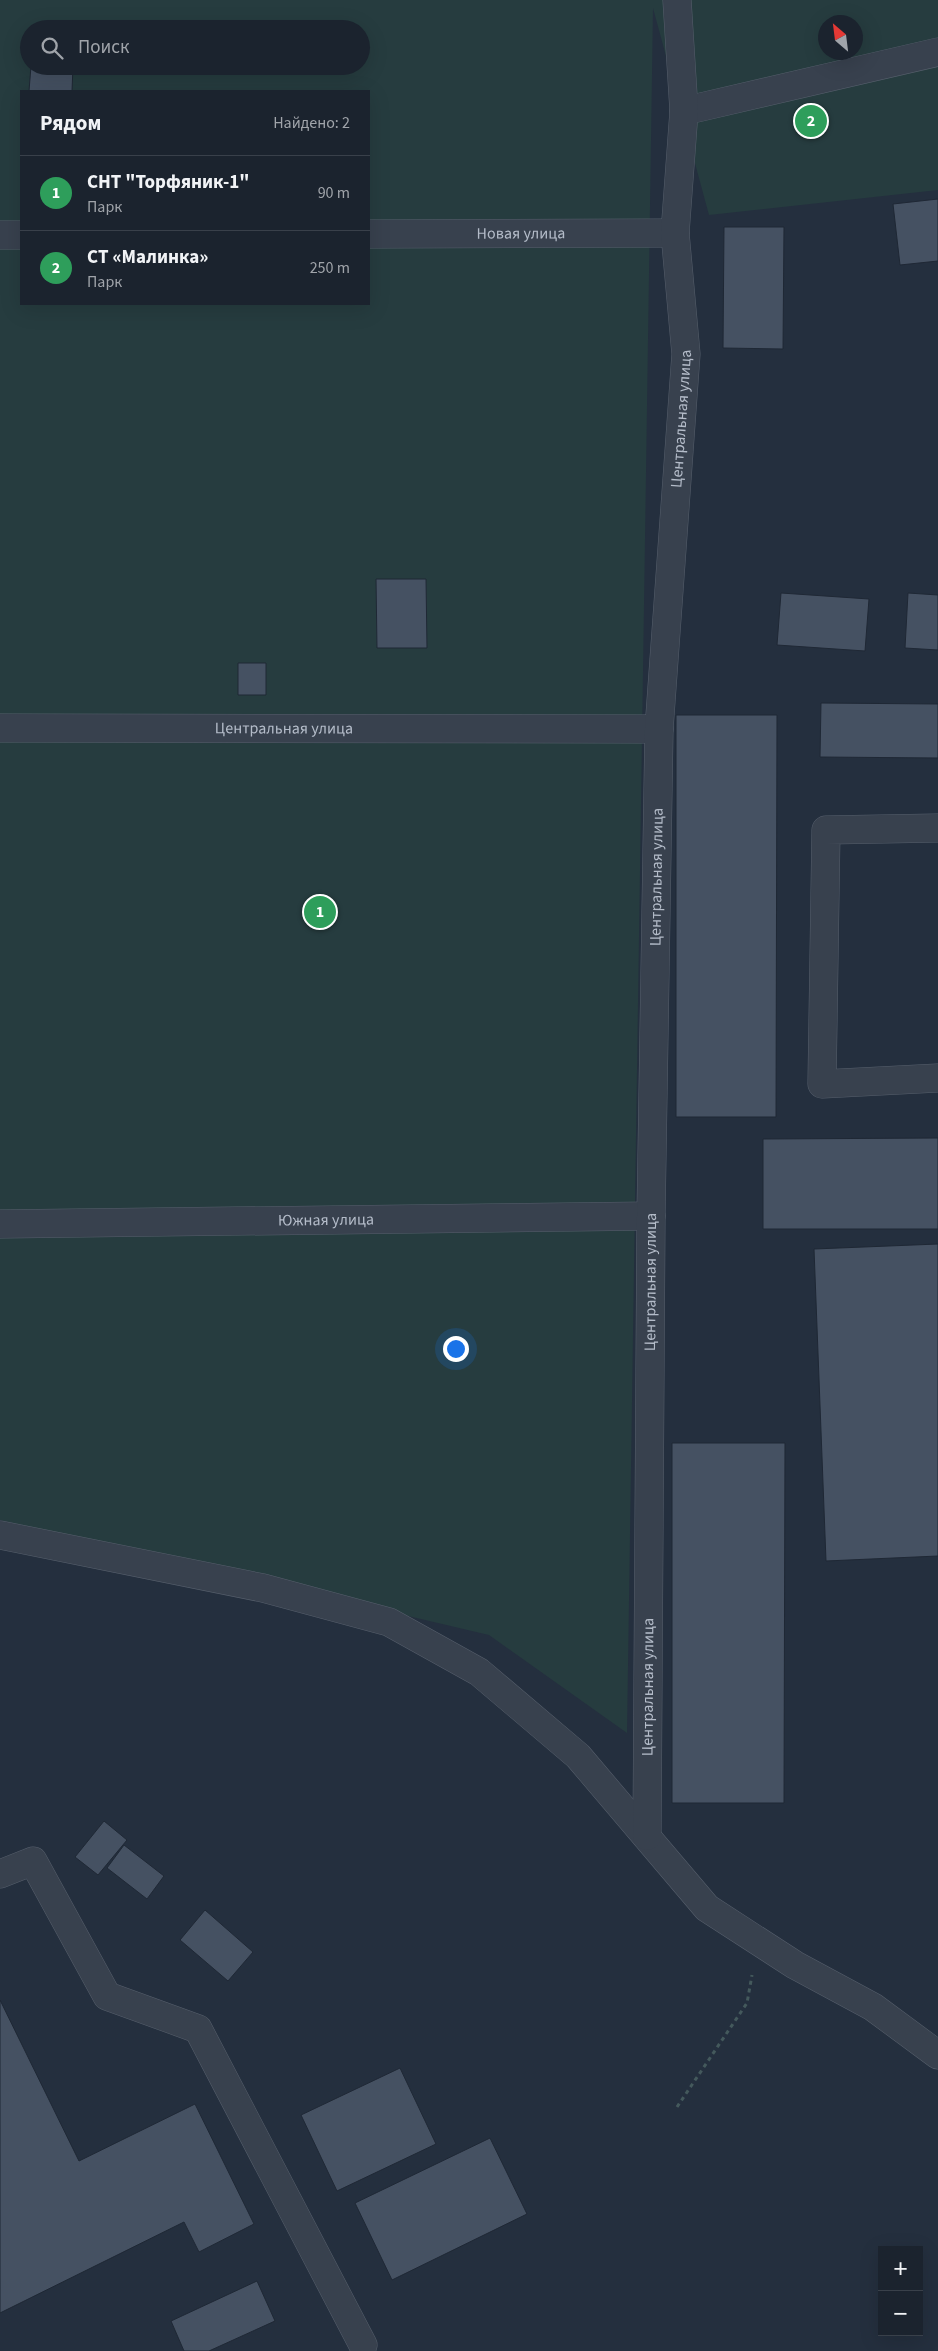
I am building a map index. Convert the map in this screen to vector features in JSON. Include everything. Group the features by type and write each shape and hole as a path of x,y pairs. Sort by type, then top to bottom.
{"street":[{"name":"Центральная улица","path":"647,1836 651,1216 658,729 686,354 675,233 684,111 677,0"},
{"path":"684,111 938,52"},
{"name":"Новая улица","path":"370,234 675,233"},
{"path":"0,235 20,235"},
{"name":"Центральная улица","path":"0,728 658,729"},
{"path":"938,828 826,830 822,1084 938,1078"},
{"name":"Южная улица","path":"0,1224 651,1216"},
{"path":"0,1535 263,1588 389,1622 479,1672 578,1756 707,1908 795,1965 873,2006 938,2054"},
{"path":"0,1874 33,1861 107,1996 198,2029 358,2349"}],"path":[{"path":"677,2107 746,2003 759,1941"}],"green space":[{"path":"0,0 938,0 938,190 709,215 653,8 627,1733 489,1635 0,1520"}],"building":[{"path":"30,75 73,75 72,90 29,90"},
{"path":"938,199 938,261 900,265 893,204"},
{"path":"724,227 784,227 783,349 723,348"},
{"path":"376,579 426,579 427,648 377,648"},
{"path":"781,593 869,599 865,651 777,645"},
{"path":"908,593 938,595 938,650 905,648"},
{"path":"238,663 266,663 266,695 238,695"},
{"path":"821,703 938,704 938,758 820,757"},
{"path":"676,715 777,715 776,1117 676,1117"},
{"path":"938,1138 938,1229 763,1229 763,1139"},
{"path":"938,1244 938,1556 826,1561 814,1249"},
{"path":"672,1443 785,1443 784,1803 672,1803"},
{"path":"104,1821 127,1840 98,1875 75,1857"},
{"path":"124,1845 164,1876 147,1899 107,1868"},
{"path":"205,1910 253,1952 228,1981 180,1940"},
{"path":"0,2000 79,2161 195,2104 254,2224 199,2252 184,2222 0,2313"},
{"path":"400,2068 436,2144 337,2191 301,2115"},
{"path":"490,2138 527,2214 392,2280 355,2203"},
{"path":"257,2281 275,2321 209,2351 184,2351 171,2321"}],"place":[{"name":"CТ «Малинка»","path":"811,121"},
{"name":"СНТ \"Торфяник-1\"","path":"320,912"}]}
